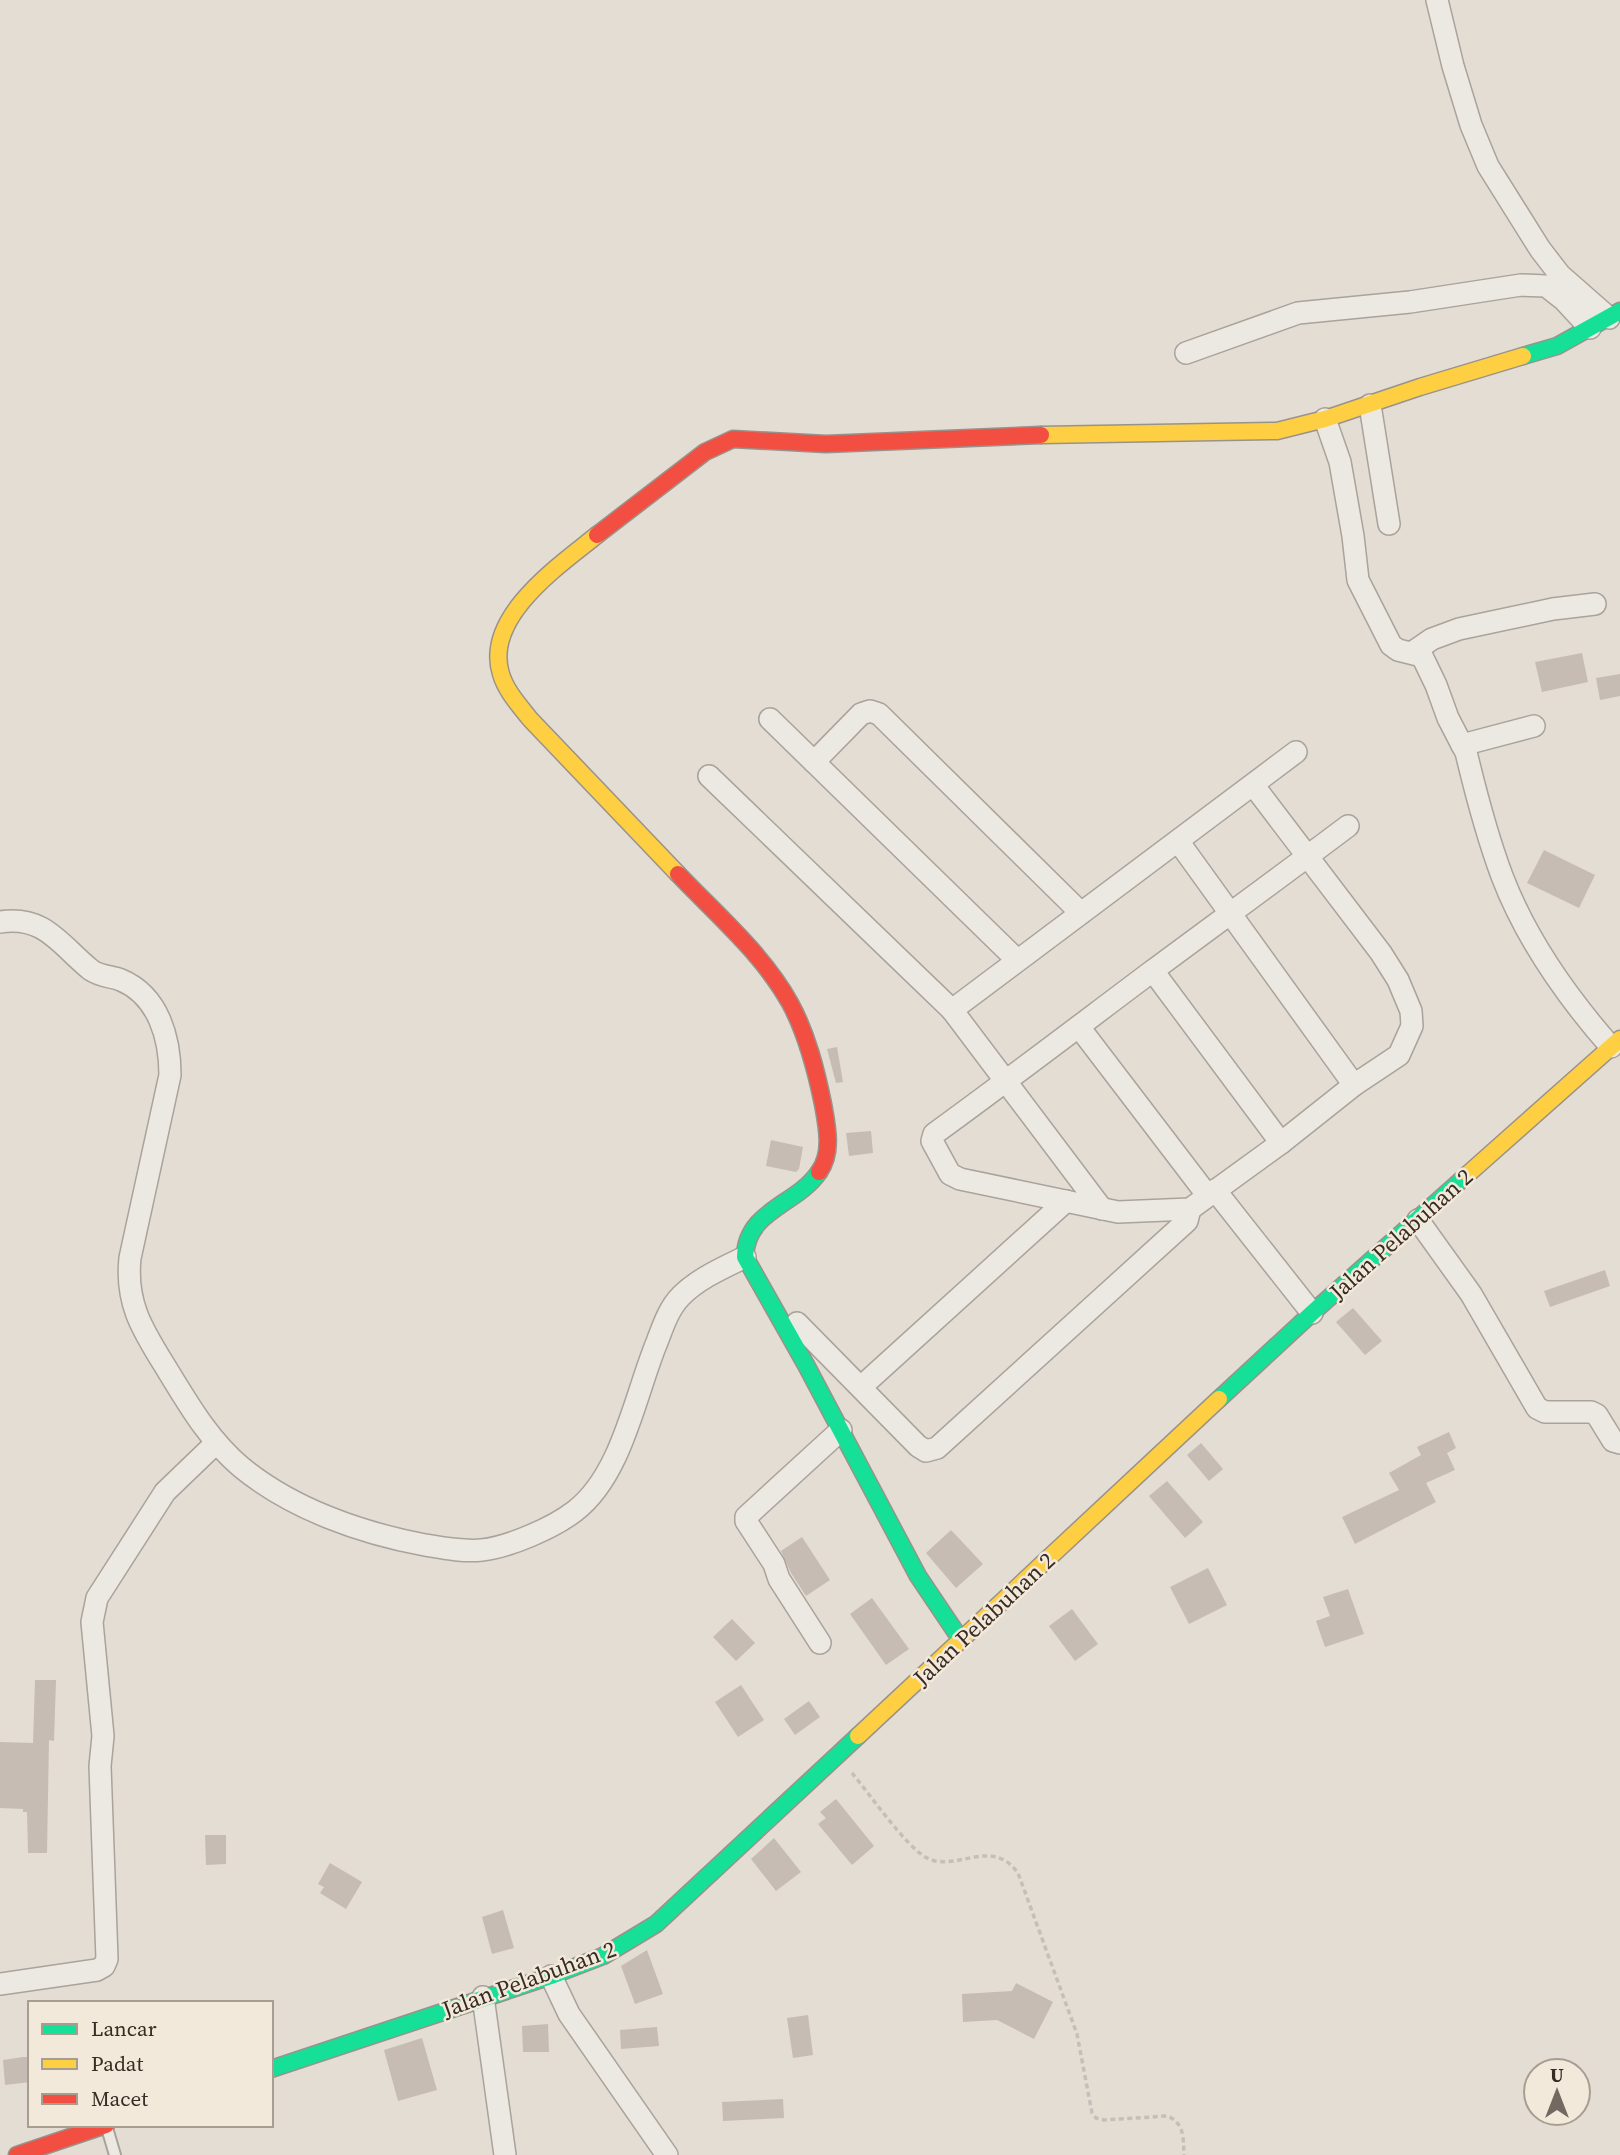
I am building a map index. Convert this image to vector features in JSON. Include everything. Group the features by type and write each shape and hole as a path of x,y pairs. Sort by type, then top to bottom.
{"street":[{"path":"961,1640 918,1576 745,1257 744,1243 750,1228 812,1182 827,1156 829,1140 825,1118 799,1021 771,974 529,717 508,689 500,673 499,655 503,637 524,598 546,575 705,452 733,439 826,444 1065,434 1263,432 1325,419 1557,346 1614,314 1560,275 1540,249 1488,166 1464,101 1437,0"},
{"path":"1186,353 1298,313 1410,302 1521,285 1546,286 1564,300 1590,328"},
{"path":"1370,405 1389,524"},
{"path":"1325,419 1340,462 1358,580 1391,645 1422,656 1466,752 1495,856 1510,895 1556,976 1585,1017 1615,1043"},
{"path":"1413,652 1432,639 1459,629 1553,609 1595,604"},
{"path":"814,762 861,714 870,711 879,715 1081,913"},
{"path":"770,719 1017,960"},
{"path":"1462,745 1534,726"},
{"path":"952,1010 1296,752"},
{"path":"709,776 952,1010 1102,1209"},
{"path":"1254,786 1309,856 1398,980 1412,1011 1412,1026 1399,1055 1354,1085 1281,1143 1190,1209 1118,1212 950,1174 932,1141 934,1134 1232,914 1309,856 1348,826"},
{"path":"1178,841 1354,1085"},
{"path":"0,922 14,921 40,926 92,970 100,975 124,981 139,993 163,1024 169,1045 170,1075 130,1258 129,1286 134,1312 188,1404 216,1443 261,1482 325,1516 357,1529 394,1539 462,1550 498,1547 573,1513 587,1500 610,1467 671,1308 691,1288 745,1257"},
{"path":"1153,971 1281,1143"},
{"path":"1079,1027 1211,1193 1312,1313"},
{"name":"Jalan Pelabuhan 2","path":"273,2068 551,1976 603,1956 656,1924 1312,1313 1615,1043"},
{"path":"861,1387 1066,1201"},
{"path":"797,1323 918,1446 926,1451 937,1448 1187,1221 1190,1209"},
{"path":"1418,1220 1471,1294 1537,1408 1545,1412 1591,1412 1597,1415 1613,1441 1620,1443"},
{"path":"820,1643 779,1579 774,1564 746,1517 841,1430"},
{"path":"0,1984 97,1970 104,1966 107,1959 100,1766 103,1736 93,1609 97,1598 159,1499 175,1480 216,1443"},
{"path":"551,1976 569,2014 667,2155"},
{"path":"483,1997 505,2155"},
{"path":"17,2155 100,2127"}],"lane":[{"path":"107,2127 115,2155"}],"path":[{"path":"837,1755 912,1846 926,1857 936,1861 992,1856 1011,1863 1018,1873 1077,2034 1092,2113 1096,2118 1104,2120 1167,2116 1176,2119 1182,2127 1184,2155"}],"building":[{"path":"1582,653 1588,682 1542,692 1535,662"},
{"path":"1620,674 1620,696 1600,700 1596,678"},
{"path":"1544,850 1595,875 1579,908 1527,883"},
{"path":"837,1047 843,1082 836,1083 827,1049"},
{"path":"871,1131 873,1153 849,1156 846,1133"},
{"path":"771,1140 803,1147 796,1172 766,1166"},
{"path":"1605,1270 1610,1286 1550,1307 1544,1291"},
{"path":"1353,1308 1382,1341 1365,1355 1336,1322"},
{"path":"1449,1432 1456,1448 1447,1453 1455,1470 1426,1483 1436,1502 1355,1544 1342,1517 1399,1490 1389,1473 1421,1455 1417,1447"},
{"path":"1201,1443 1223,1469 1209,1481 1187,1455"},
{"path":"1167,1481 1203,1522 1185,1538 1149,1496"},
{"path":"951,1530 983,1564 956,1588 926,1553"},
{"path":"802,1537 830,1580 806,1596 781,1551"},
{"path":"1208,1568 1227,1605 1189,1624 1170,1587"},
{"path":"1348,1589 1364,1634 1325,1647 1316,1621 1330,1616 1323,1597"},
{"path":"872,1598 909,1649 886,1665 850,1614"},
{"path":"1072,1609 1098,1644 1075,1661 1049,1626"},
{"path":"732,1619 755,1643 736,1661 713,1637"},
{"path":"35,1680 56,1680 54,1741 49,1740 47,1853 28,1853 27,1812 23,1812 23,1809 0,1808 0,1742 33,1743"},
{"path":"741,1685 764,1720 738,1737 715,1702"},
{"path":"809,1701 820,1717 795,1735 784,1719"},
{"path":"836,1799 874,1846 852,1865 818,1824 826,1818 820,1812"},
{"path":"205,1835 226,1835 226,1864 206,1865"},
{"path":"774,1838 801,1872 776,1891 751,1859"},
{"path":"330,1863 362,1882 346,1909 320,1893 324,1887 318,1884"},
{"path":"503,1910 514,1948 492,1954 482,1917"},
{"path":"647,1950 663,1994 635,2004 621,1966"},
{"path":"1016,1983 1053,2002 1034,2039 997,2020 963,2022 962,1994 1012,1991"},
{"path":"808,2015 813,2055 793,2058 787,2018"},
{"path":"548,2024 549,2052 523,2052 522,2026"},
{"path":"657,2027 659,2046 621,2049 620,2030"},
{"path":"422,2038 437,2090 398,2101 384,2050"},
{"path":"28,2057 28,2082 5,2085 3,2060"},
{"path":"783,2099 784,2118 723,2121 722,2102"}],"traffic: fast":[{"path":"1523,356 1557,346 1620,311"},
{"path":"819,1172 798,1193 763,1218 748,1241 745,1257 806,1365 918,1576 961,1640"},
{"path":"1219,1399 1468,1174"},
{"path":"273,2068 551,1976 603,1956 656,1924 858,1736"}],"traffic: slow":[{"path":"1041,435 1277,431 1325,419 1523,356"},
{"path":"597,535 546,577 528,594 514,613 503,632 498,653 501,674 509,692 530,719 678,874"},
{"path":"1468,1174 1620,1039"},
{"path":"858,1736 1219,1399"}],"traffic: jam":[{"path":"597,535 705,452 733,439 826,444 1041,435"},
{"path":"678,874 753,951 779,985 796,1015 814,1065 826,1121 826,1156 819,1172"},
{"path":"17,2155 100,2127"}]}
